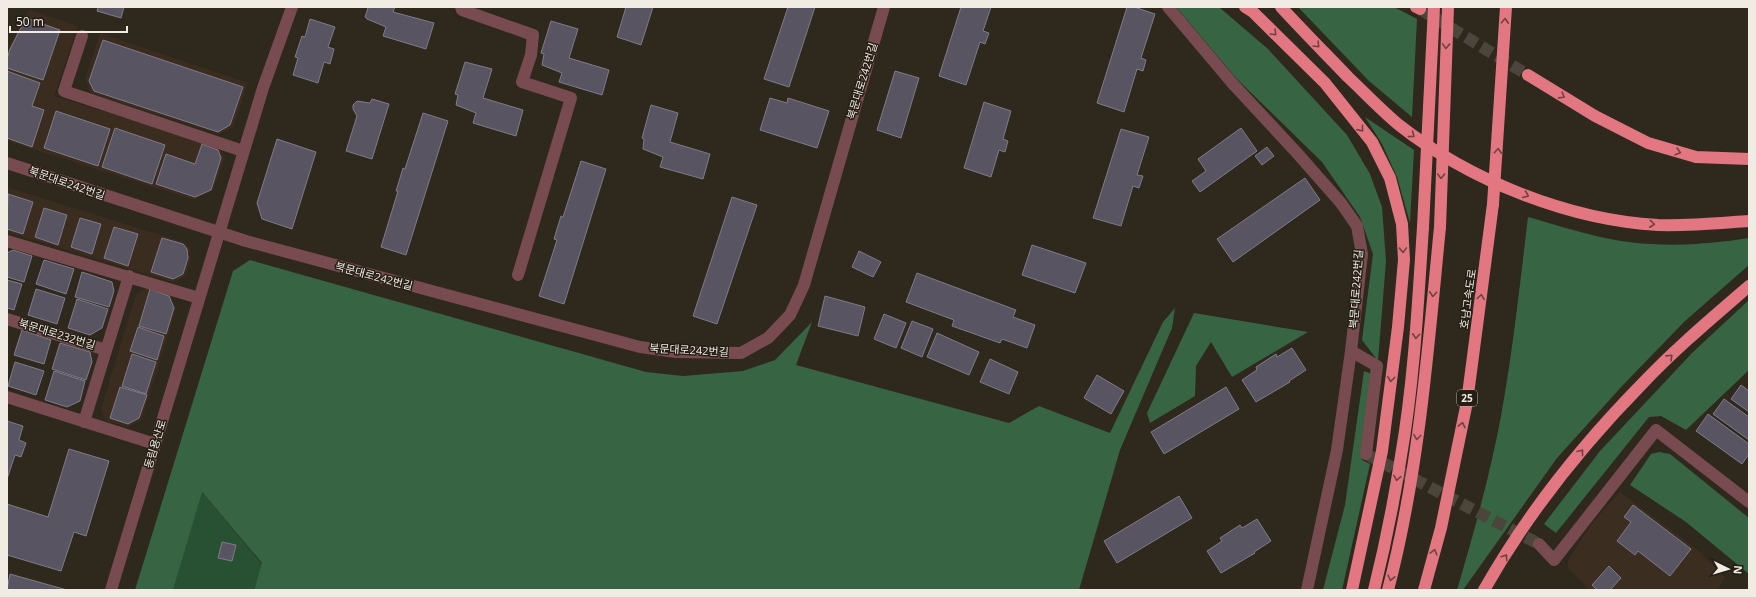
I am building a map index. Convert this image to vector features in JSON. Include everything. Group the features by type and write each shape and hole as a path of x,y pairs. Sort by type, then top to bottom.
{"highway":[{"path":"1245,7 1253,12 1325,83 1372,142 1390,178 1402,224 1404,260 1398,327 1382,451 1352,590"},
{"path":"1281,7 1372,100 1398,124 1422,142 1476,174 1539,200 1580,213 1619,220 1658,225 1693,225 1749,221"},
{"path":"1374,590 1387,536 1402,455 1414,349 1423,227 1434,7"},
{"path":"1388,590 1410,490 1428,352 1440,227 1448,7"},
{"name":"호남고속도로","path":"1424,590 1441,528 1467,402 1494,204 1506,7"},
{"path":"1528,75 1595,116 1648,143 1696,157 1749,159"},
{"path":"1484,590 1495,571 1543,500 1597,432 1642,384 1685,342 1749,286"}],"street":[{"path":"219,232 263,88 292,7"},
{"path":"461,7 462,10 533,35 531,55 522,82 571,98 518,275"},
{"name":"북문대로242번길","path":"7,162 246,241 640,348 676,352 741,353 768,338 790,315 804,285 884,7"},
{"name":"북문대로242번길","path":"1168,7 1233,84 1297,153 1336,198 1357,226 1362,254 1351,351 1337,450 1307,590"},
{"path":"82,36 64,91 243,151"},
{"name":"동림용산로","path":"110,590 219,232"},
{"path":"7,241 199,298"},
{"name":"북문대로232번길","path":"84,422 129,276"},
{"name":"북문대로232번길","path":"7,318 106,350"},
{"path":"1351,351 1376,366 1366,454"},
{"path":"7,398 155,444"},
{"path":"1539,544 1554,560 1656,430 1749,502"}],"shaded area":[{"path":"30,10 78,26 54,96 219,147 225,158 213,190 194,200 7,141 7,53 24,17"},
{"path":"100,33 248,83 233,127 219,134 90,93 85,79"},
{"path":"7,187 186,243 190,249 191,259 185,277 173,282 7,232"},
{"path":"148,287 171,295 176,309 142,419 128,427 106,421 101,409 136,294"},
{"path":"1620,492 1699,551 1725,578 1717,590 1590,590 1568,568 1568,560 1593,522"}],"green space":[{"path":"1176,7 1219,7 1268,49 1347,135 1370,174 1382,207 1386,261 1378,361 1362,340 1373,254 1360,217 1322,162 1237,79"},
{"path":"1298,7 1394,7 1417,19 1412,117 1369,81"},
{"path":"1365,117 1414,150 1410,223 1397,177 1382,144"},
{"path":"1528,217 1605,238 1636,243 1664,245 1713,243 1749,238 1749,265 1685,321 1623,385 1557,458 1463,590 1457,590 1470,547 1492,460 1501,416 1513,341"},
{"path":"250,260 646,372 683,376 743,371 775,360 812,322 796,365 1009,423 1039,406 1110,433 1163,322 1175,308 1172,328 1120,450 1079,590 254,590 262,563 202,492 173,590 135,590 233,271"},
{"path":"1749,300 1749,370 1686,430 1661,416 1649,417 1556,533 1544,524 1600,451 1693,352"},
{"path":"1194,313 1308,332 1232,377 1211,342 1196,366 1195,396 1150,423 1147,413"},
{"path":"1364,371 1372,374 1362,460 1370,464 1342,590 1323,590 1345,505"},
{"path":"1659,452 1670,454 1749,518 1749,574 1686,522 1630,485 1651,454"},
{"path":"201,491 262,564 254,590 173,590"}],"building":[{"path":"98,7 124,7 121,18 97,11"},
{"path":"365,7 395,7 393,12 434,23 426,49 383,36 386,27 367,19 365,17 368,8"},
{"path":"626,7 653,7 641,45 617,37"},
{"path":"788,7 815,7 789,87 764,79"},
{"path":"961,7 991,7 983,31 989,33 985,44 980,42 966,85 939,76"},
{"path":"1127,7 1134,7 1155,14 1141,58 1146,60 1143,71 1137,69 1124,112 1097,103"},
{"path":"26,18 60,30 43,80 7,68 7,59 10,49"},
{"path":"310,19 335,27 328,47 334,49 330,64 324,62 318,83 293,75 298,58 295,57 302,36 305,37"},
{"path":"551,21 578,29 569,58 609,70 602,95 559,82 562,73 542,65 544,54 541,53"},
{"path":"103,40 243,87 230,125 218,132 94,91 89,81"},
{"path":"465,62 492,69 483,98 523,110 516,136 473,123 476,113 456,105 458,95 455,94"},
{"path":"7,71 40,83 32,106 44,110 32,147 7,138"},
{"path":"895,71 919,78 901,138 877,130"},
{"path":"770,98 787,103 788,98 829,111 817,148 760,130"},
{"path":"372,99 389,104 372,159 346,151 357,116 353,109 353,105 357,101 370,103"},
{"path":"984,102 1011,111 1003,139 1008,141 1005,152 999,150 991,177 964,168"},
{"path":"651,105 678,113 670,142 710,154 703,179 660,167 663,157 643,149 644,139 642,138"},
{"path":"56,111 110,129 98,166 44,148"},
{"path":"423,113 448,121 406,255 381,247 398,191 396,191 403,168 405,169"},
{"path":"115,128 165,145 152,184 102,167"},
{"path":"1241,128 1257,151 1200,192 1192,181 1206,171 1198,159"},
{"path":"1121,129 1149,137 1137,175 1143,176 1139,188 1133,186 1121,226 1093,218"},
{"path":"277,139 316,152 292,229 262,219 257,203"},
{"path":"202,144 218,150 221,158 211,190 195,197 156,184 166,154 195,164"},
{"path":"1267,147 1274,156 1262,165 1255,156"},
{"path":"581,161 606,169 564,304 539,296 557,240 554,239 561,216 563,217"},
{"path":"1305,178 1320,200 1233,262 1217,239"},
{"path":"8,194 33,202 23,234 7,229"},
{"path":"732,197 757,205 717,324 693,316"},
{"path":"44,208 67,215 58,245 35,237"},
{"path":"80,218 101,224 92,254 71,247"},
{"path":"114,227 138,234 128,266 104,258"},
{"path":"162,238 183,244 187,249 188,258 183,274 173,279 151,272"},
{"path":"1032,245 1086,263 1075,293 1022,275"},
{"path":"13,250 32,256 24,282 7,277 7,253"},
{"path":"859,251 881,262 873,277 852,267"},
{"path":"44,260 74,269 66,294 36,284"},
{"path":"82,272 112,282 114,291 109,307 75,297"},
{"path":"917,273 1016,310 1013,317 1035,325 1027,348 1002,339 1000,343 952,326 954,320 906,302"},
{"path":"7,280 22,284 14,310 7,308"},
{"path":"36,289 65,298 57,324 28,315"},
{"path":"150,289 169,296 174,308 166,334 139,326"},
{"path":"825,296 865,307 858,336 818,326"},
{"path":"77,299 108,309 102,328 90,335 68,328"},
{"path":"884,314 906,323 896,348 874,339"},
{"path":"912,321 933,329 922,357 901,348"},
{"path":"138,327 164,336 157,360 130,351"},
{"path":"22,330 51,340 44,364 14,355"},
{"path":"937,333 979,352 969,375 927,357"},
{"path":"60,343 90,352 92,362 86,380 52,369"},
{"path":"1292,348 1306,370 1289,381 1290,382 1256,402 1242,380 1257,370 1256,367 1276,354 1277,357"},
{"path":"132,354 156,362 146,394 122,386"},
{"path":"990,359 1018,372 1009,394 980,382"},
{"path":"15,362 44,371 36,395 8,386"},
{"path":"54,371 85,381 80,401 67,407 45,400"},
{"path":"1097,375 1124,391 1111,414 1084,398"},
{"path":"1741,385 1749,391 1749,412 1731,399"},
{"path":"120,387 147,395 139,418 128,424 110,418"},
{"path":"1226,387 1239,409 1164,454 1151,432"},
{"path":"1724,399 1749,417 1749,440 1713,414"},
{"path":"1708,414 1749,444 1749,454 1742,464 1696,431"},
{"path":"7,421 23,426 19,440 26,443 21,457 15,455 7,479"},
{"path":"69,449 109,461 86,536 74,532 61,571 7,555 7,504 48,517"},
{"path":"1179,496 1192,518 1117,563 1104,541"},
{"path":"1633,505 1691,549 1670,576 1638,551 1635,555 1617,541 1631,522 1624,517"},
{"path":"1257,519 1271,541 1254,552 1255,553 1221,573 1207,551 1222,541 1220,538 1240,525 1242,528"},
{"path":"222,542 236,545 232,561 218,558"},
{"path":"1609,566 1621,578 1610,590 1597,590 1592,585"},
{"path":"10,574 67,590 7,590"}],"tunnel":[{"path":"1420,9 1528,75"},
{"path":"1366,454 1539,544"}]}
